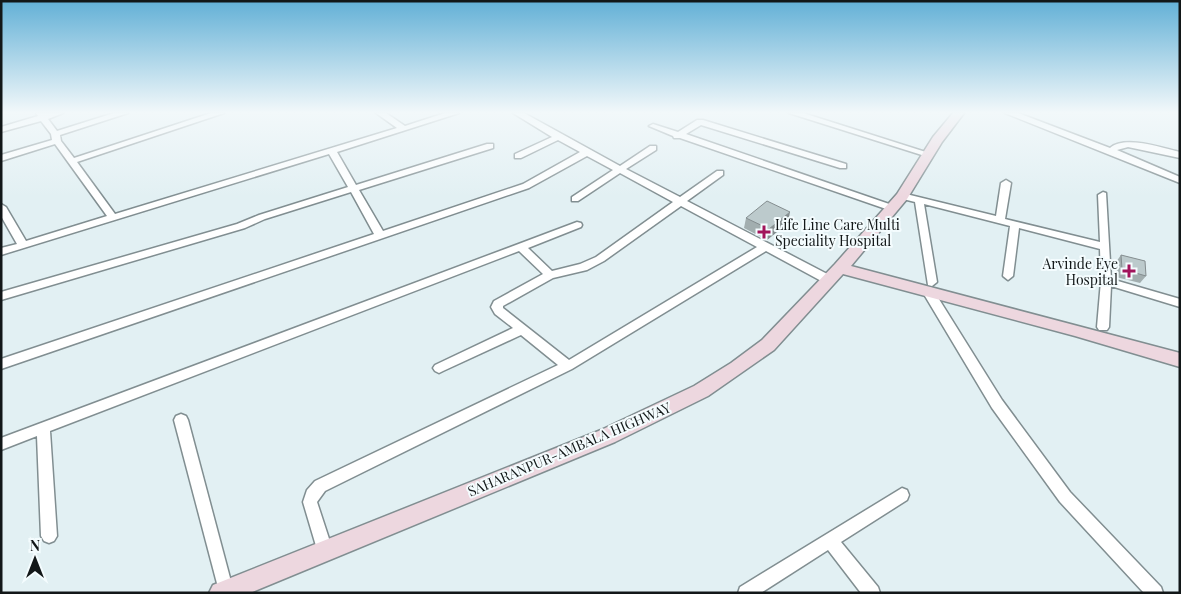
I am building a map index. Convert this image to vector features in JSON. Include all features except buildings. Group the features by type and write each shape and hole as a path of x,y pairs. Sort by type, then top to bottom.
{"main road":[{"name":"SAHARANPUR-AMBALA HIGHWAY","path":"224,592 257,586 325,550 608,436 701,391 768,345 905,202 928,154 937,141"},
{"path":"839,269 930,287 1103,327 1180,349"},
{"path":"930,287 1180,360"}],"street":[{"path":"1,158 49,141"},
{"path":"58,141 113,218"},
{"path":"72,161 136,141"},
{"path":"1,252 366,141"},
{"path":"518,156 550,141"},
{"path":"565,141 766,246 839,269"},
{"path":"693,141 905,202 1015,224 1105,247"},
{"path":"761,141 843,166"},
{"path":"889,141 928,154"},
{"path":"1084,141 1180,180"},
{"path":"1111,151 1116,146 1128,144 1180,155"},
{"path":"1,296 242,226 256,219 490,146"},
{"path":"575,199 653,148"},
{"path":"332,151 380,235"},
{"path":"1,364 526,186 587,152"},
{"path":"568,366 499,312 498,304 550,275 600,259 720,173"},
{"path":"1000,221 1006,183"},
{"path":"1103,195 1106,281 1103,327"},
{"path":"905,202 930,287 997,404 1060,489 1155,593"},
{"path":"1,207 23,245"},
{"path":"1008,276 1015,224"},
{"path":"1,444 577,225"},
{"path":"325,550 310,502 312,495 320,486 568,366 766,246"},
{"path":"521,247 550,275"},
{"path":"1106,281 1180,303"},
{"path":"438,368 520,330"},
{"path":"181,420 224,592"},
{"path":"42,429 49,536"},
{"path":"746,593 902,495"},
{"path":"830,540 872,593"}],"place":[{"name":"Life Line Care Multi Speciality Hospital","path":"764,232"},
{"name":"Arvinde Eye Hospital","path":"1129,271"}]}
